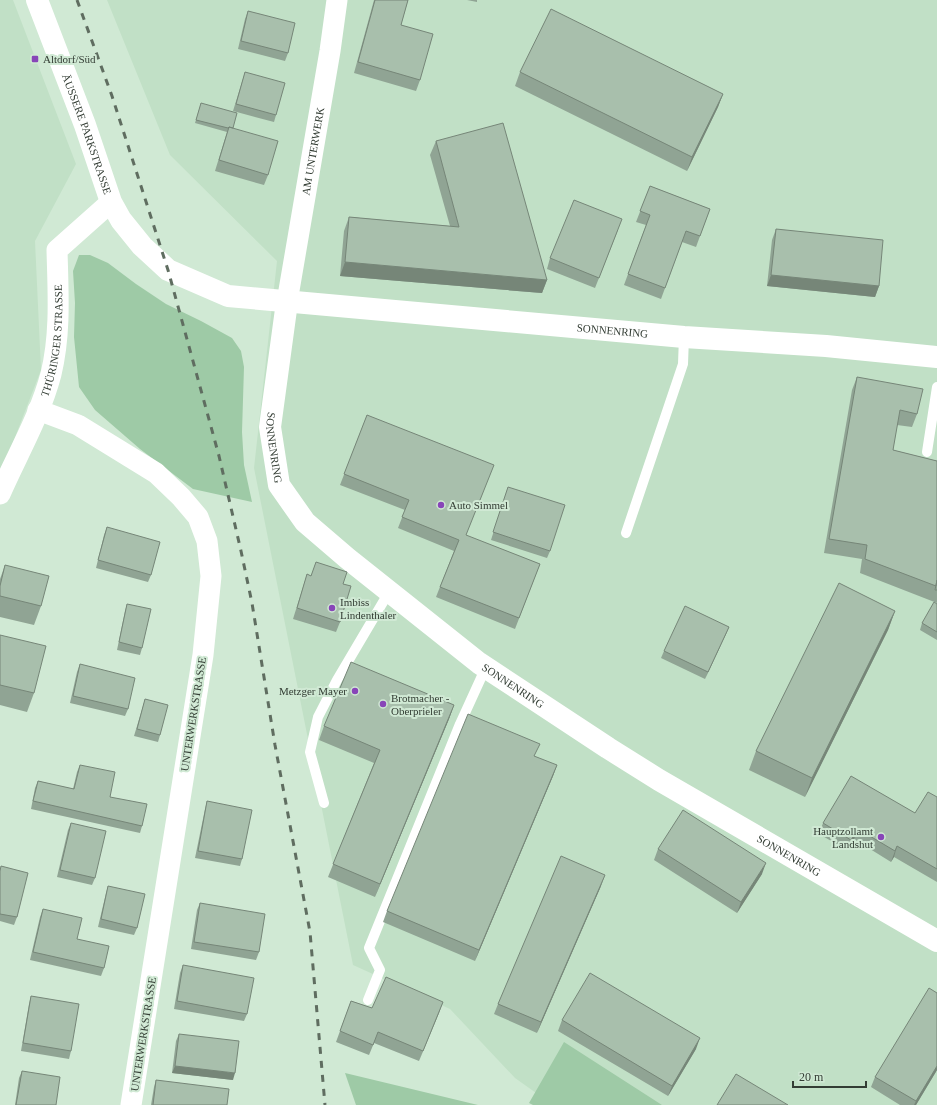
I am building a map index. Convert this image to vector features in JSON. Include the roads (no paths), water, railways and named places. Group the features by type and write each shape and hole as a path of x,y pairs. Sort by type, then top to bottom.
{"street":[{"name":"ÄUSSERE PARKSTRASSE","path":"37,0 85,125 111,202"},
{"name":"AM UNTERWERK","path":"287,302 330,51 337,0"},
{"name":"SONNENRING","path":"111,202 121,220 142,246 168,270 228,296 684,338 826,346 937,357"},
{"name":"THÜRINGER STRASSE","path":"0,494 38,410 51,374 58,334 57,250 111,202"},
{"name":"SONNENRING","path":"287,302 270,427 279,485 305,522 389,592 486,667 647,772 937,940"},
{"name":"UNTERWERKSTRASSE","path":"38,410 78,425 156,473 182,497 198,517 207,541 211,576 203,655 131,1105"}],"lane":[{"path":"626,534 682,364 684,338"},
{"path":"927,452 937,387"},
{"path":"324,803 310,752 318,717 337,680 389,592"},
{"path":"368,1000 380,970 369,948 460,724 486,667"}],"railway":[{"path":"77,0 112,96 168,270 219,456 241,551 252,603 275,745 310,932 325,1105"}],"place":[{"name":"Altdorf/Süd","path":"35,59"},
{"name":"Auto Simmel","path":"441,505"},
{"name":"Imbiss Lindenthaler","path":"332,608"},
{"name":"Metzger Mayer","path":"355,691"},
{"name":"Brotmacher - Oberprieler","path":"383,704"},
{"name":"Hauptzollamt Landshut","path":"881,837"}]}
